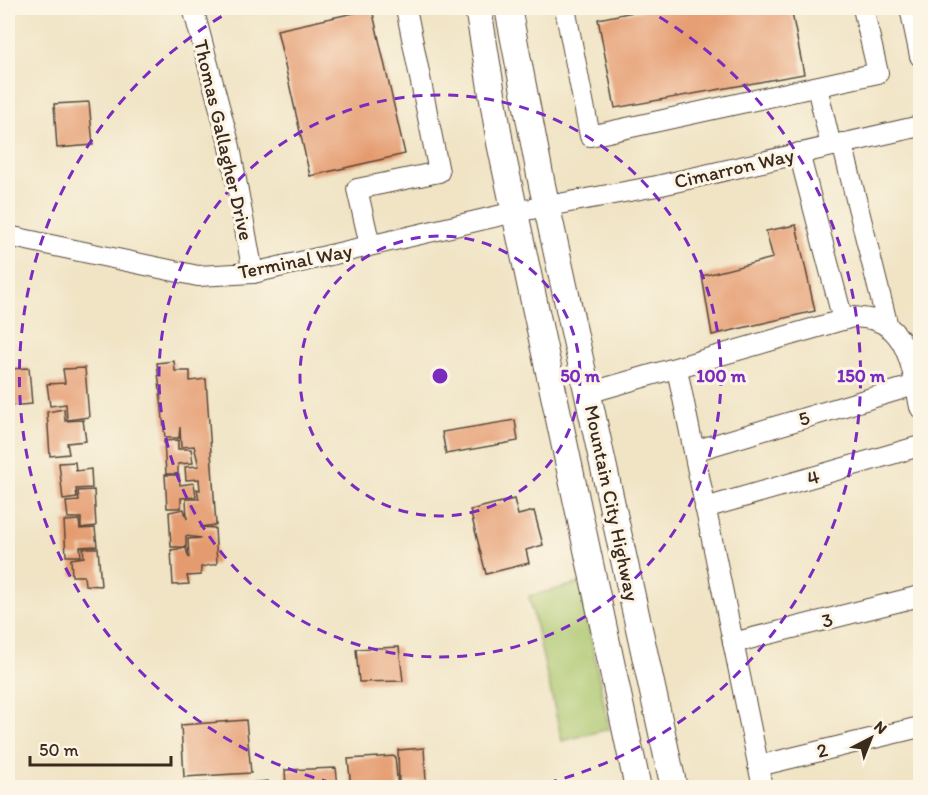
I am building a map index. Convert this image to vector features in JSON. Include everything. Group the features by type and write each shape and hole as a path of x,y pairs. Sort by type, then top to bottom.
{"main road":[{"name":"Mountain City Highway","path":"478,8 514,212 638,788"},
{"name":"Mountain City Highway","path":"508,8 547,208 674,788"}],"street":[{"name":"Thomas Gallagher Drive","path":"193,8 230,147 253,273"},
{"path":"370,245 357,189 439,172 406,8"},
{"path":"565,8 590,136 878,73 863,8"},
{"path":"910,8 921,56"},
{"path":"817,87 888,327"},
{"name":"Cimarron Way","path":"547,208 921,126"},
{"path":"799,153 843,320"},
{"name":"Terminal Way","path":"8,236 198,276 253,273 514,212 547,208"},
{"path":"588,393 853,317 877,321 888,327 902,344 921,407"},
{"path":"677,369 763,788"},
{"name":"5","path":"694,451 915,385"},
{"name":"4","path":"705,508 921,446"},
{"name":"3","path":"733,643 921,596"},
{"name":"2","path":"758,766 921,727"}],"green space":[{"path":"580,583 609,729 562,741 529,596"}],"building":[{"path":"653,8 791,8 804,74 615,108 598,19"},
{"path":"372,9 405,154 310,176 277,30"},
{"path":"89,102 93,145 57,148 54,104"},
{"path":"796,225 815,311 712,335 702,276 773,258 766,231"},
{"path":"174,361 175,371 190,371 190,381 206,379 216,525 200,527 215,528 217,564 201,567 201,575 187,576 189,584 173,585 171,550 186,548 189,558 188,539 201,538 186,536 186,547 171,547 169,512 184,509 187,519 186,499 199,499 197,489 200,490 199,479 186,480 185,467 199,466 194,446 181,447 180,427 179,438 165,438 157,363"},
{"path":"29,368 32,404 8,406 8,369"},
{"path":"85,368 89,417 67,420 66,404 50,406 47,384 65,383 63,369"},
{"path":"64,409 65,421 83,420 86,441 67,443 69,454 50,456 47,412"},
{"path":"515,420 518,441 446,454 442,432"},
{"path":"178,440 178,449 191,449 193,463 178,464 178,474 166,474 164,441"},
{"path":"75,462 76,471 91,469 92,488 76,489 77,498 63,500 59,463"},
{"path":"165,475 179,475 180,485 194,483 196,497 181,498 181,508 167,508"},
{"path":"94,490 96,526 81,528 81,518 68,518 66,502 79,501 78,491"},
{"path":"514,499 518,515 534,511 543,545 526,550 529,563 486,574 470,510"},
{"path":"79,520 80,529 95,528 97,546 80,547 81,556 66,556 64,521"},
{"path":"83,548 98,548 101,586 85,585 84,576 72,576 71,559 84,557"},
{"path":"399,647 403,681 359,682 356,649"},
{"path":"246,720 251,773 184,777 181,725"},
{"path":"424,748 426,781 399,783 398,750"},
{"path":"395,756 398,788 351,788 348,759"},
{"path":"336,768 338,786 286,788 285,770"},
{"path":"268,781 269,788 249,788 249,783"},
{"path":"247,782 247,788 185,788 184,784"}]}
